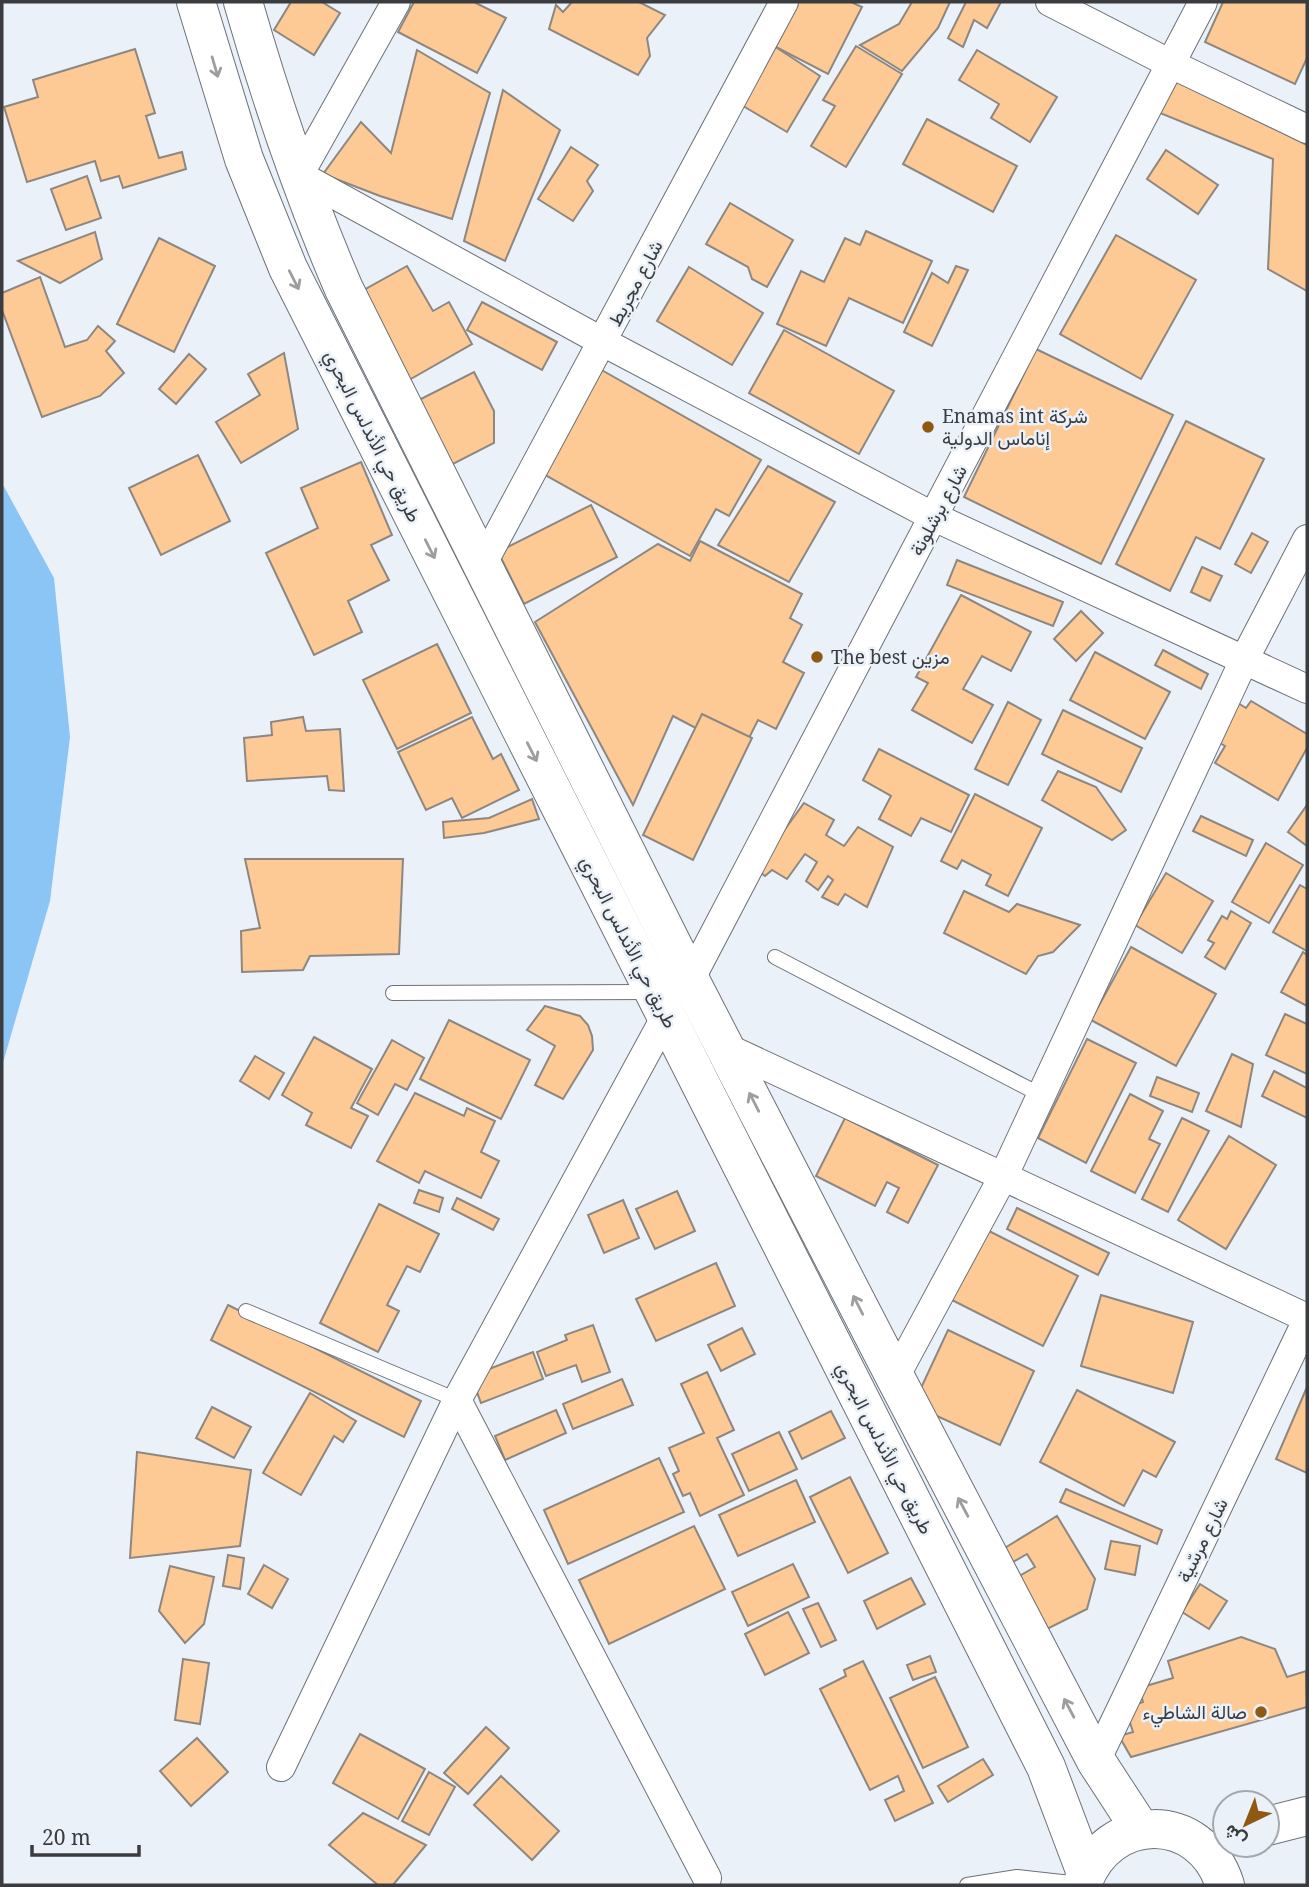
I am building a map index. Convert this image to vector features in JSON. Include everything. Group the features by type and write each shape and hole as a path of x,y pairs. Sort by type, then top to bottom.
{"street":[{"name":"طريق حي الأندلس البحري","path":"196,2 244,159 288,268 1046,1767 1083,1881"},
{"name":"طريق حي الأندلس البحري","path":"243,2 270,94 344,289 690,980 895,1377 1096,1761 1141,1830"},
{"path":"396,2 299,175 603,342 934,517 1245,658 1307,689"},
{"name":"شارع مجريط","path":"483,563 783,2"},
{"path":"1050,2 1307,129"},
{"name":"شارع برشلونة","path":"690,980 1203,2"},
{"path":"895,1377 1004,1175 1245,658 1307,539"},
{"path":"281,1767 457,1400 660,1004"},
{"path":"725,1047 1004,1175 1307,1319"},
{"name":"شارع مرسّية","path":"1096,1761 1307,1319"},
{"path":"457,1400 707,1878"},
{"path":"1281,1822 1307,1816"},
{"path":"1083,1881 1108,1845 1141,1830 1210,1838 1210,1855 1225,1885"}],"lane":[{"path":"775,957 1041,1095"},
{"path":"393,993 660,1004"},
{"path":"246,1311 457,1400"},
{"path":"967,1885 1017,1877 1083,1881"}],"water":[{"path":"2,483 54,578 70,737 50,901 2,1066"}],"building":[{"path":"291,2 322,2 340,13 314,55 274,30"},
{"path":"414,2 474,2 506,18 477,73 398,32"},
{"path":"572,2 639,2 665,15 647,38 650,56 638,75 549,29 556,5 563,12"},
{"path":"796,2 851,2 862,7 828,74 774,46"},
{"path":"912,2 950,2 938,28 902,71 860,45 899,24"},
{"path":"966,2 1001,2 987,28 974,20 963,47 948,38"},
{"path":"1223,2 1307,2 1307,58 1295,84 1205,42"},
{"path":"774,46 820,76 787,132 738,103"},
{"path":"856,46 902,74 846,167 811,146 835,106 823,100"},
{"path":"135,49 155,113 146,116 159,158 182,152 186,169 123,188 119,176 101,181 95,161 27,182 4,107 38,97 33,80"},
{"path":"417,50 490,93 452,219 323,174 361,122 391,153"},
{"path":"977,50 1057,97 1030,142 991,118 999,104 959,80"},
{"path":"1170,76 1307,145 1307,291 1268,269 1273,159 1160,113"},
{"path":"503,90 560,130 505,261 464,241"},
{"path":"927,119 1017,166 993,212 903,164"},
{"path":"571,147 598,165 587,181 593,191 573,221 538,199"},
{"path":"1166,150 1218,185 1198,214 1147,179"},
{"path":"87,176 101,218 66,230 51,189"},
{"path":"730,203 793,240 767,287 752,279 748,267 706,244"},
{"path":"866,231 932,261 903,323 849,298 826,346 777,324 801,271 824,282 845,238 860,245"},
{"path":"95,232 102,259 60,283 18,261"},
{"path":"1116,235 1196,280 1141,379 1060,334"},
{"path":"159,238 215,266 174,352 117,324"},
{"path":"407,266 433,311 449,302 472,344 402,384 353,296"},
{"path":"956,266 968,270 932,346 904,332 932,273 948,283"},
{"path":"689,267 763,313 732,365 657,321"},
{"path":"40,277 65,347 87,340 98,326 115,341 106,351 124,373 100,396 42,417 2,310 2,293"},
{"path":"482,302 557,342 542,370 467,330"},
{"path":"784,330 894,391 859,454 749,393"},
{"path":"1036,349 1173,415 1101,564 964,497"},
{"path":"284,353 298,429 241,463 216,422 260,395 248,374"},
{"path":"189,354 206,369 176,404 159,389"},
{"path":"598,368 761,460 729,516 716,509 690,556 540,472"},
{"path":"474,372 494,411 494,443 449,466 415,402"},
{"path":"1186,421 1264,459 1220,549 1196,537 1170,591 1116,564"},
{"path":"198,455 230,521 161,555 129,488"},
{"path":"361,462 392,535 371,545 389,580 348,601 362,632 314,655 266,553 318,528 301,488"},
{"path":"768,466 835,502 789,582 718,545"},
{"path":"591,505 617,557 524,604 498,552"},
{"path":"1252,533 1268,542 1251,573 1235,564"},
{"path":"700,541 802,594 790,618 802,625 783,662 804,673 776,729 758,720 748,740 729,730 722,742 673,716 633,805 535,622 658,544 690,561"},
{"path":"957,560 1063,602 1053,626 947,585"},
{"path":"1202,567 1222,576 1210,601 1191,592"},
{"path":"961,595 1031,632 1011,671 982,656 963,689 993,705 972,743 912,710 928,683 916,677"},
{"path":"1081,611 1103,633 1076,661 1054,639"},
{"path":"437,644 471,713 397,749 363,680"},
{"path":"1163,650 1208,674 1201,689 1155,665"},
{"path":"1095,652 1170,692 1145,739 1070,700"},
{"path":"1233,700 1246,708 1251,701 1307,734 1307,748 1278,800 1215,763 1225,746 1211,738"},
{"path":"1008,702 1041,720 1008,785 975,769"},
{"path":"1063,710 1142,748 1121,792 1042,754"},
{"path":"702,714 752,738 693,860 643,835"},
{"path":"303,717 306,731 340,729 344,791 329,790 327,776 247,781 244,738 272,735 271,722"},
{"path":"472,717 493,759 501,754 519,790 462,818 452,798 426,810 398,752"},
{"path":"879,749 969,795 951,832 921,818 911,836 879,819 891,796 863,780"},
{"path":"1058,771 1096,787 1126,830 1112,840 1042,800"},
{"path":"975,794 1042,828 1008,896 986,885 991,875 962,860 957,869 941,861"},
{"path":"532,799 539,819 484,833 444,838 443,822 489,818"},
{"path":"804,803 834,820 826,835 844,846 858,827 893,847 867,907 845,894 838,905 822,897 833,880 828,876 818,890 806,881 817,862 805,854 787,879 772,870 765,876 756,869"},
{"path":"1307,805 1307,846 1288,832"},
{"path":"1201,816 1253,840 1246,856 1193,831"},
{"path":"1266,843 1303,865 1269,923 1232,902"},
{"path":"245,859 403,859 399,954 310,956 303,970 242,972 241,931 260,928"},
{"path":"1166,873 1213,901 1182,953 1135,925"},
{"path":"1300,885 1307,889 1307,951 1273,932"},
{"path":"964,891 1009,912 1017,904 1080,925 1053,952 1038,956 1026,974 944,933"},
{"path":"1231,911 1251,923 1225,969 1205,957 1214,943 1208,940 1222,916 1227,919"},
{"path":"1131,947 1216,994 1176,1066 1091,1020"},
{"path":"1303,952 1307,955 1307,1006 1281,992"},
{"path":"545,1006 580,1016 588,1025 592,1036 593,1050 563,1099 535,1085 555,1046 527,1030"},
{"path":"1285,1014 1307,1024 1307,1074 1266,1055"},
{"path":"449,1020 530,1060 501,1119 420,1079"},
{"path":"314,1037 372,1069 351,1108 368,1116 351,1148 306,1125 312,1113 282,1095"},
{"path":"1087,1039 1136,1063 1086,1163 1038,1138"},
{"path":"392,1040 424,1058 407,1090 395,1084 378,1115 357,1103"},
{"path":"1232,1054 1253,1064 1241,1127 1206,1111"},
{"path":"255,1056 284,1073 269,1099 240,1081"},
{"path":"1274,1071 1307,1088 1307,1118 1262,1096"},
{"path":"1157,1077 1199,1093 1192,1112 1150,1096"},
{"path":"415,1093 464,1116 467,1108 495,1121 481,1152 499,1161 481,1198 425,1171 419,1183 377,1161"},
{"path":"1130,1094 1163,1111 1149,1139 1160,1144 1135,1193 1091,1171"},
{"path":"845,1118 938,1165 908,1223 887,1212 899,1188 887,1182 875,1206 816,1176"},
{"path":"1182,1118 1209,1131 1168,1212 1142,1199"},
{"path":"1229,1136 1276,1165 1226,1249 1178,1220"},
{"path":"419,1190 443,1198 439,1212 414,1203"},
{"path":"677,1191 695,1231 655,1249 636,1209"},
{"path":"457,1198 499,1219 493,1230 452,1209"},
{"path":"623,1200 639,1238 604,1253 588,1215"},
{"path":"379,1204 439,1234 420,1272 407,1266 387,1305 399,1311 378,1352 320,1323"},
{"path":"1017,1208 1109,1253 1098,1275 1007,1229"},
{"path":"981,1227 1078,1276 1043,1346 946,1297"},
{"path":"716,1263 735,1306 656,1341 636,1299"},
{"path":"1101,1295 1193,1322 1173,1393 1081,1366"},
{"path":"228,1305 421,1401 404,1437 211,1340"},
{"path":"593,1325 610,1372 582,1382 576,1365 546,1376 537,1352 567,1340 565,1335"},
{"path":"742,1328 755,1354 721,1371 708,1345"},
{"path":"948,1330 1034,1371 1000,1445 913,1405"},
{"path":"533,1352 543,1379 481,1403 471,1376"},
{"path":"707,1372 734,1430 717,1438 744,1495 700,1516 690,1493 683,1496 673,1474 679,1471 669,1448 704,1433 681,1384"},
{"path":"622,1379 633,1405 573,1429 563,1404"},
{"path":"1307,1387 1307,1473 1276,1459"},
{"path":"1077,1390 1175,1442 1156,1477 1143,1470 1124,1506 1040,1462"},
{"path":"310,1393 356,1421 343,1442 334,1436 301,1495 263,1473"},
{"path":"212,1407 251,1427 234,1458 196,1438"},
{"path":"556,1410 566,1433 505,1460 495,1436"},
{"path":"831,1411 845,1438 802,1459 789,1432"},
{"path":"779,1432 797,1469 749,1491 732,1454"},
{"path":"137,1452 251,1470 240,1546 130,1558"},
{"path":"659,1458 684,1512 568,1564 544,1510"},
{"path":"850,1477 888,1553 848,1573 810,1497"},
{"path":"796,1480 815,1522 738,1556 719,1515"},
{"path":"1066,1489 1162,1530 1157,1544 1060,1502"},
{"path":"1057,1516 1095,1579 1087,1609 1045,1630 1014,1579 1035,1567 1027,1554 1006,1566 998,1552"},
{"path":"694,1526 725,1589 609,1644 579,1580"},
{"path":"1111,1541 1140,1546 1135,1575 1105,1569"},
{"path":"228,1555 244,1558 240,1589 223,1586"},
{"path":"793,1564 809,1597 748,1626 732,1592"},
{"path":"264,1565 288,1579 272,1608 248,1594"},
{"path":"170,1566 214,1577 204,1624 185,1643 159,1611"},
{"path":"911,1578 925,1604 877,1629 864,1601"},
{"path":"1200,1584 1227,1601 1209,1629 1182,1612"},
{"path":"818,1603 836,1640 821,1647 803,1609"},
{"path":"788,1612 809,1653 765,1675 745,1634"},
{"path":"1241,1637 1275,1649 1287,1677 1306,1671 1307,1707 1131,1757 1119,1736 1133,1732 1125,1707 1143,1702 1139,1688 1173,1678 1168,1661"},
{"path":"930,1656 936,1672 913,1680 907,1665"},
{"path":"183,1659 209,1663 200,1724 175,1720"},
{"path":"863,1661 933,1803 895,1821 885,1800 904,1791 898,1776 870,1790 820,1689 846,1676 844,1670"},
{"path":"935,1677 968,1747 923,1768 890,1698"},
{"path":"486,1727 509,1748 468,1794 444,1773"},
{"path":"360,1734 425,1769 398,1819 333,1783"},
{"path":"197,1738 228,1772 191,1806 160,1771"},
{"path":"983,1759 993,1775 948,1802 938,1786"},
{"path":"429,1772 455,1787 429,1835 402,1821"},
{"path":"501,1776 559,1831 532,1860 474,1805"},
{"path":"363,1813 426,1845 393,1885 378,1885 329,1845"}],"place":[{"name":"Enamas int شركة إناماس الدولية","path":"928,427"},
{"name":"The best مزين","path":"817,657"},
{"name":"صالة الشاطيء","path":"1261,1712"}]}
